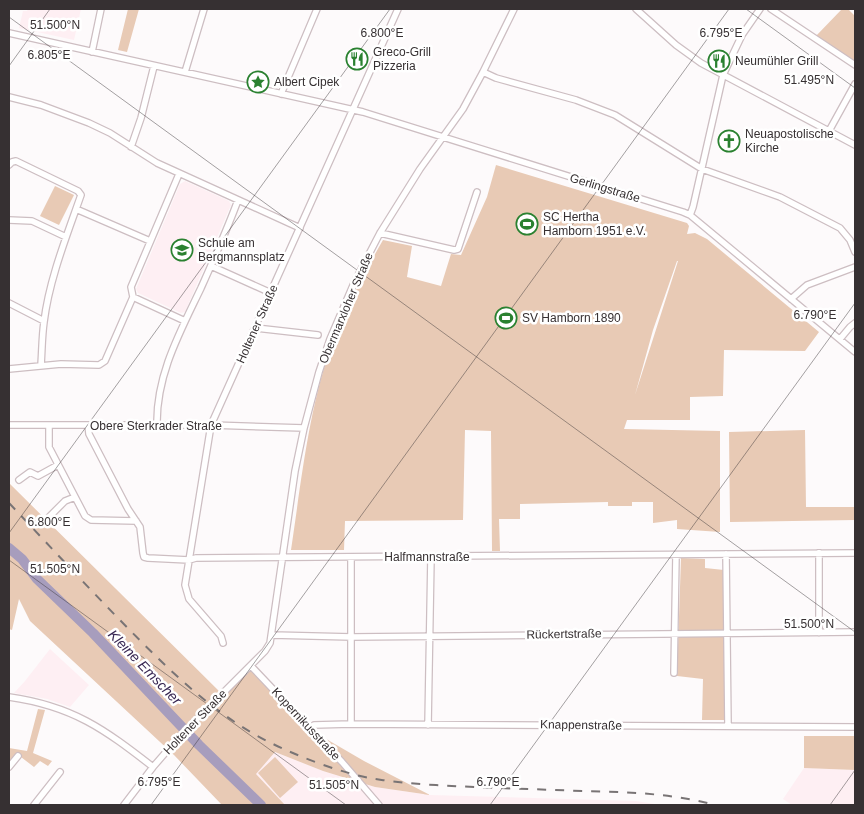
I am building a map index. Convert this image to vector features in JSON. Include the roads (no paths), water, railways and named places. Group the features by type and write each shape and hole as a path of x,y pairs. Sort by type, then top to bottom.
{"street":[{"path":"92,52 101,9"},
{"path":"185,72 204,9"},
{"path":"281,94 317,9"},
{"name":"Holtener Straße","path":"223,643 221,636 187,595 185,585 211,425 398,9"},
{"name":"Obermarxloher Straße","path":"251,666 265,651 272,635 295,471 304,428 331,336 354,283 380,232 403,194 463,109 514,9"},
{"path":"636,9 676,45 695,59 855,145"},
{"path":"690,215 723,75 742,35 760,9"},
{"path":"771,9 855,66"},
{"name":"Gerlingstraße","path":"9,34 353,109 690,215 855,352"},
{"path":"131,146 141,118 154,66"},
{"path":"483,72 496,78 576,100 602,110 633,125 702,169 780,197 812,212 840,228 850,240 855,252"},
{"path":"829,131 855,84"},
{"path":"9,97 41,105 89,123 179,174 300,228"},
{"path":"9,165 16,161 78,191 81,195 66,236 44,321 41,365"},
{"path":"9,369 41,365 102,364 132,297 131,287 179,174"},
{"path":"380,232 454,250 458,249 477,192"},
{"path":"157,425 156,407 170,355 211,266 238,200"},
{"path":"76,210 150,241"},
{"path":"9,220 32,221 66,236"},
{"path":"211,266 271,293"},
{"path":"791,299 807,285 855,267"},
{"path":"132,297 185,321"},
{"path":"9,303 44,321"},
{"path":"840,339 855,323"},
{"path":"256,328 318,335"},
{"name":"Obere Sterkrader Straße","path":"9,425 211,425 304,428"},
{"path":"49,426 49,447 88,519 136,521"},
{"name":"Halfmannstraße","path":"88,426 89,434 128,509 140,527 144,557 189,560 196,558 284,557 855,553"},
{"path":"19,480 30,472 38,476 58,465"},
{"path":"49,517 75,496"},
{"path":"819,553 819,633"},
{"path":"726,554 728,726"},
{"path":"674,673 676,555"},
{"path":"351,557 351,724"},
{"path":"428,725 431,557"},
{"name":"Rückertstraße","path":"272,635 352,637 855,632"},
{"name":"Holtener Straße","path":"124,805 179,737 251,666"},
{"name":"Kopernikusstraße","path":"251,666 342,762 379,805"},
{"path":"9,698 49,705 83,718 116,738 153,767"},
{"name":"Knappenstraße","path":"309,729 314,725 351,724 855,727"},
{"path":"9,767 18,756"},
{"path":"34,805 60,772"}],"waterway":[{"name":"Kleine Emscher","path":"9,548 22,559 37,579 93,633 199,745 261,805"}],"railway":[{"path":"9,503 115,615 188,686 207,702 249,731 295,754 350,773 390,781 454,786 648,794 682,798 715,805"}],"place":[{"name":"Greco-Grill Pizzeria","path":"357,59"},
{"name":"Neumühler Grill","path":"719,61"},
{"name":"Albert Cipek","path":"258,82"},
{"name":"Neuapostolische Kirche","path":"729,141"},
{"name":"SC Hertha Hamborn 1951 e.V.","path":"527,224"},
{"name":"Schule am Bergmannsplatz","path":"182,250"},
{"name":"SV Hamborn 1890","path":"506,318"}]}
